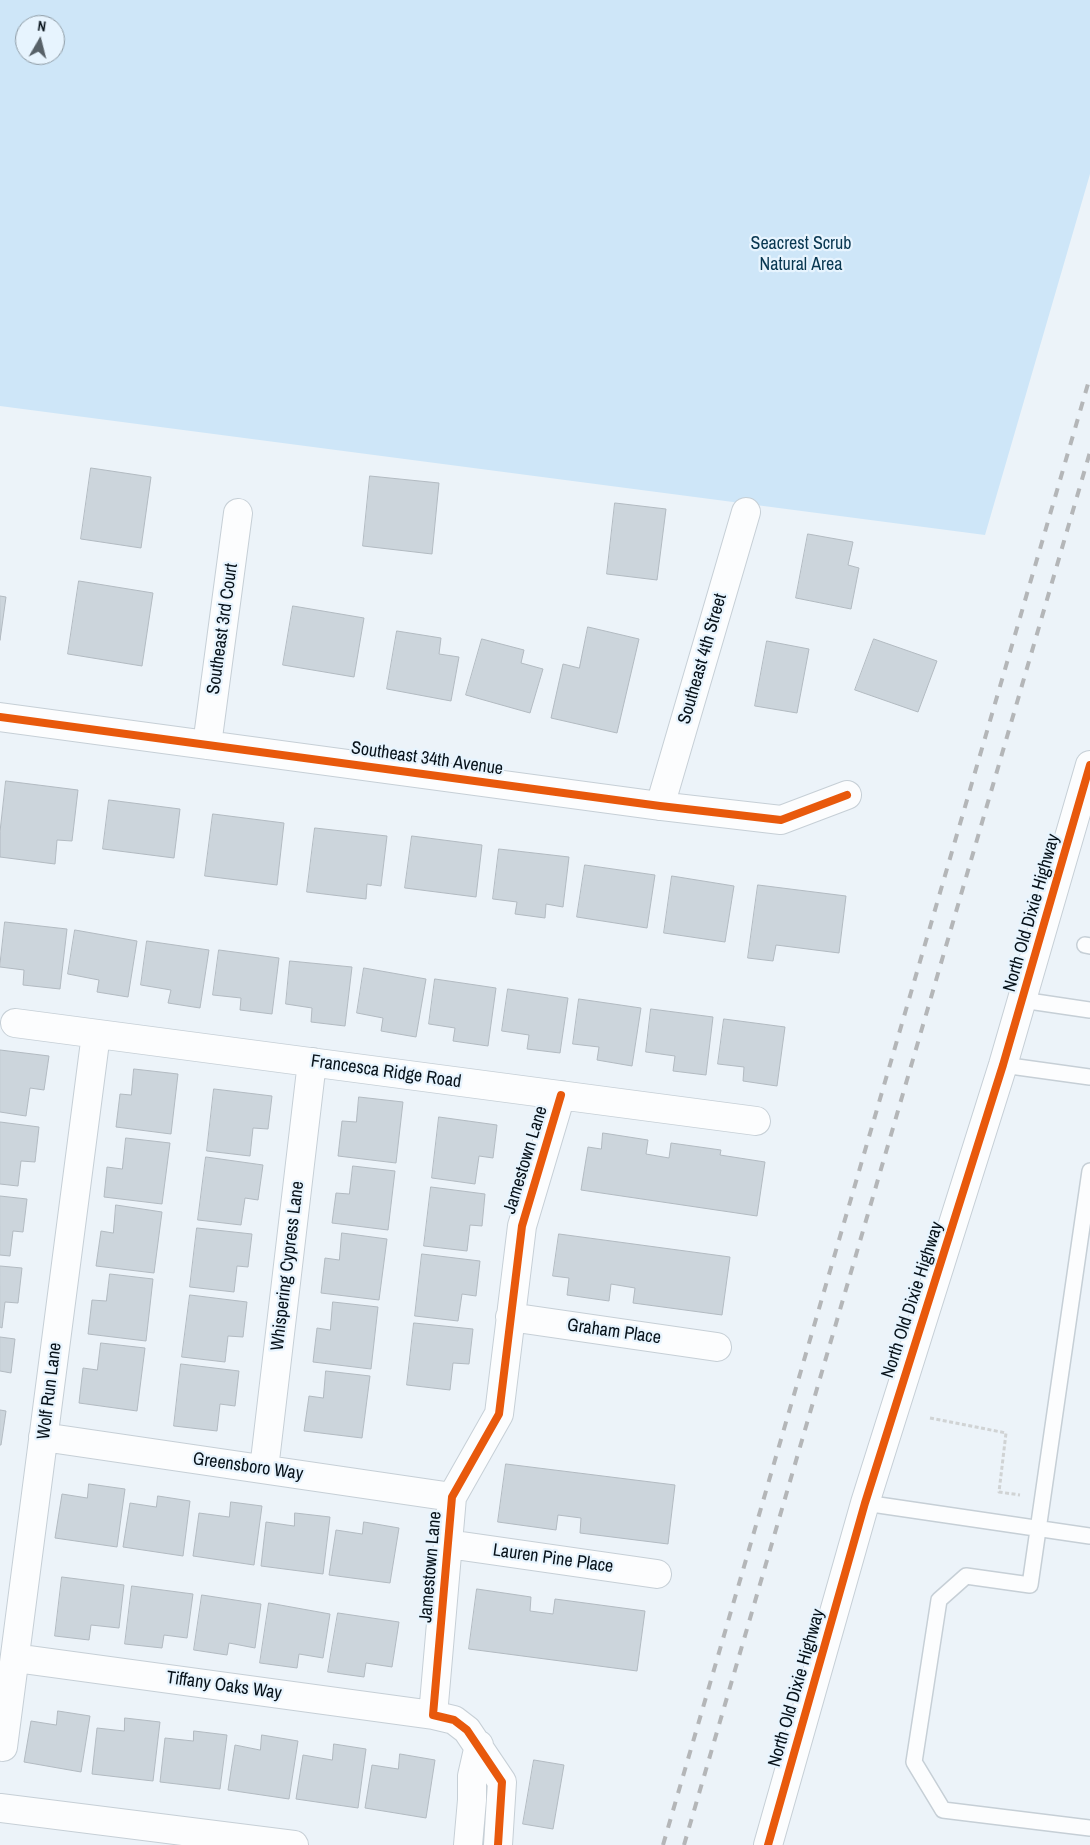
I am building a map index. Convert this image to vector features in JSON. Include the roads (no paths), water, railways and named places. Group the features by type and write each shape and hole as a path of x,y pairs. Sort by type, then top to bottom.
{"street":[{"name":"Southeast 4th Street","path":"660,806 746,512"},
{"name":"Southeast 3rd Court","path":"207,744 238,513"},
{"name":"Southeast 34th Avenue","path":"0,717 660,806 780,820 847,795"},
{"name":"North Old Dixie Highway","path":"768,1845 865,1503 1003,1065 1090,765"},
{"name":"Francesca Ridge Road","path":"15,1023 756,1121"},
{"name":"Wolf Run Lane","path":"3,1747 96,1034"},
{"name":"Whispering Cypress Lane","path":"264,1469 312,1062"},
{"name":"Jamestown Lane","path":"432,1715 452,1497 499,1414 522,1226 561,1095"},
{"name":"Graham Place","path":"510,1317 717,1347"},
{"name":"Greensboro Way","path":"43,1437 452,1497"},
{"name":"Lauren Pine Place","path":"448,1544 657,1574"},
{"name":"Tiffany Oaks Way","path":"15,1658 432,1715"},
{"path":"432,1715 454,1720 467,1730 479,1745 502,1782 498,1845"},
{"path":"468,1845 472,1776 479,1745"},
{"path":"0,1808 294,1845"}],"lane":[{"path":"1022,1000 1090,1010"},
{"path":"1003,1065 1090,1077"},
{"path":"1090,1171 1030,1585 966,1576 939,1600 914,1762 943,1810 1090,1828"},
{"path":"865,1503 1090,1536"}],"railway":[{"path":"663,1845 1090,377"},
{"path":"684,1845 1090,452"}],"park label":[{"name":"Seacrest Scrub Natural Area","path":"801,254"}]}
